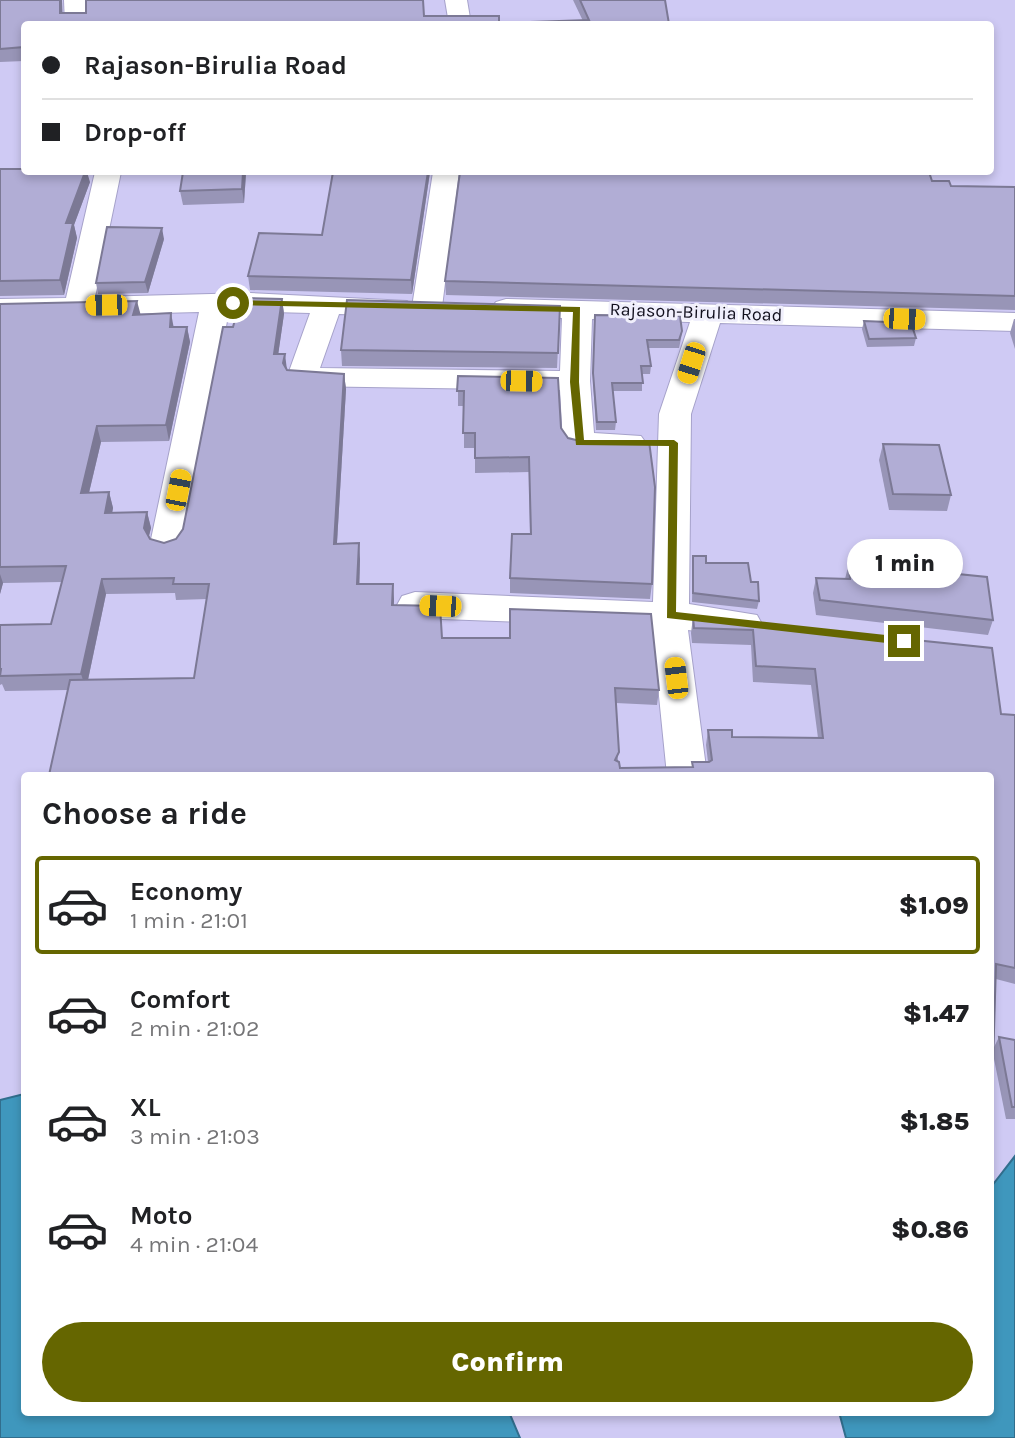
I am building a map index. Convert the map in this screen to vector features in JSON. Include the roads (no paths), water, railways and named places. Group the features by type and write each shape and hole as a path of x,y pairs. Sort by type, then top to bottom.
{"street":[{"path":"75,0 76,21"},
{"path":"456,0 460,21"},
{"path":"79,305 107,175"},
{"path":"446,175 455,308"},
{"path":"167,544 216,303"},
{"name":"Rajason-Birulia Road","path":"0,308 216,303 577,309 1015,322"},
{"path":"327,305 302,377 575,382"},
{"path":"577,309 575,382 579,443 674,443"},
{"path":"674,772 670,615 675,414 708,313"},
{"path":"415,605 670,615 779,627"}],"water":[{"path":"21,1095 21,1416 511,1416 520,1438 0,1438 0,1100"},
{"path":"1015,1156 1015,1438 846,1438 840,1416 994,1416 994,1183"}]}
